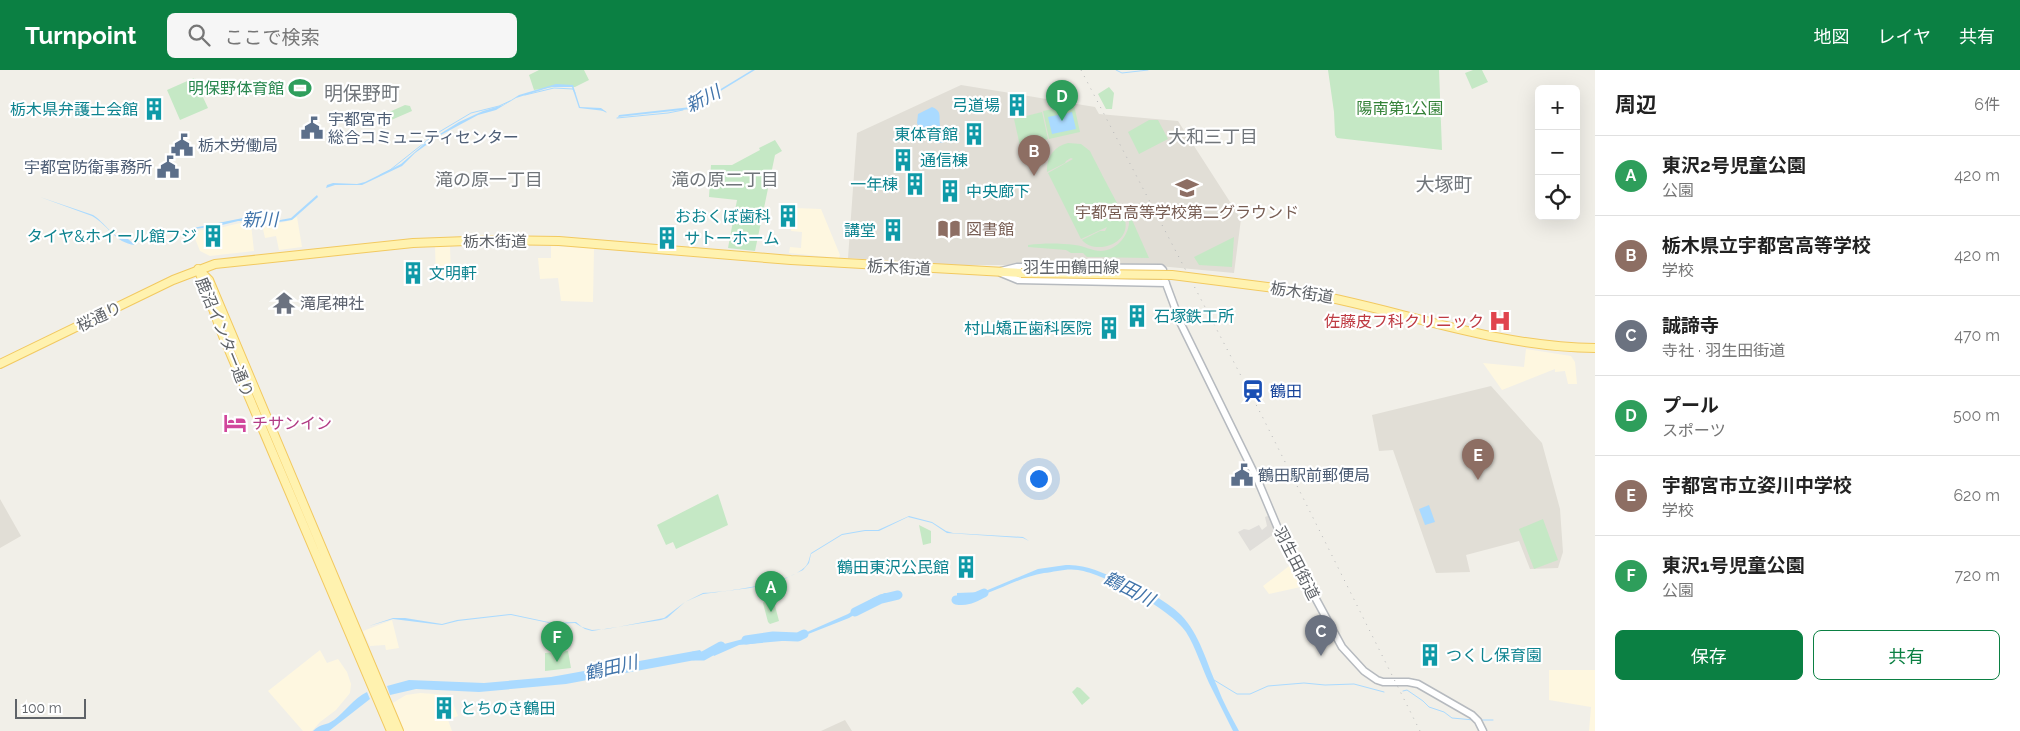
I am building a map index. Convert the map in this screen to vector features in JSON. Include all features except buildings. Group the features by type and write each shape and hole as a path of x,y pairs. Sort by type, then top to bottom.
{"main road":[{"name":"栃木街道","path":"198,269 224,262 247,259 420,243 502,240 559,241 791,260 998,272 1172,275 1291,290 1360,303 1438,325 1488,336 1547,345 1595,348"},
{"name":"羽生田鶴田線","path":"998,272 1017,266 1136,267 1161,268 1163,270"},
{"name":"桜通り","path":"0,364 198,269"},
{"name":"鹿沼インター通り","path":"198,269 211,285 377,689 391,731"},
{"name":"羽生田鶴田線","path":"998,272 1018,280 1166,282 1181,324 1246,458"},
{"name":"羽生田街道","path":"1246,458 1279,531 1323,616 1344,650 1377,680 1418,684 1467,711 1476,718 1483,731"},
{"name":"鹿沼インター通り","path":"381,700 398,731"}],"shaded area":[{"path":"961,85 1095,107 1099,114 1178,121 1241,219 1234,273 1148,265 955,265 848,258 857,133"},
{"path":"795,208 821,209 840,255 839,258 789,253 790,247 801,248 802,232 791,231"},
{"path":"297,217 302,247 279,250 276,236 265,238 262,225 285,222"},
{"path":"240,223 251,224 254,251 210,256 200,251 192,231 215,229"},
{"path":"435,246 450,246 451,277 436,279"},
{"path":"551,246 594,248 593,302 561,301 558,278 540,279 538,258 551,258"},
{"path":"1526,349 1571,356 1575,362 1577,384 1568,384 1565,371 1555,372 1555,369 1502,390 1483,363 1524,367"},
{"path":"1491,386 1542,443 1560,509 1563,552 1558,568 1530,569 1519,541 1466,555 1470,572 1436,573 1393,450 1379,451 1372,415"},
{"path":"0,499 21,536 0,548"},
{"path":"1270,515 1277,532 1250,551 1238,532 1244,529 1249,530 1259,525 1262,530 1267,526 1265,517"},
{"path":"1293,563 1305,586 1269,594 1263,586"},
{"path":"392,620 399,648 386,650 385,645 370,646 363,631"},
{"path":"320,650 327,663 338,659 347,672 351,684 350,693 336,710 320,722 312,731 303,731 268,691"},
{"path":"1549,670 1595,670 1595,731 1589,731 1591,707 1549,700"},
{"path":"420,693 450,695 458,716 448,720 452,731 402,731 391,704 406,695"},
{"path":"845,720 852,731 821,731"}],"green space":[{"path":"539,70 584,70 589,80 575,87 554,87 534,90 529,75"},
{"name":"陽南第1公園","path":"1328,70 1439,70 1442,150 1337,138 1335,135"},
{"path":"1473,70 1482,70 1488,82 1472,89 1465,73"},
{"path":"194,78 208,108 180,120 167,90"},
{"path":"1109,87 1114,93 1112,109 1106,109 1098,94"},
{"path":"405,105 410,106 412,111 382,124 387,113"},
{"path":"1074,105 1080,132 1049,139 1043,111"},
{"path":"1042,112 1048,139 1020,146 1014,119"},
{"path":"1149,120 1158,120 1168,139 1139,154 1128,132"},
{"path":"775,140 782,151 775,155 755,251 728,248 737,200 709,197 711,165 732,165"},
{"path":"1068,143 1081,144 1090,151 1124,216 1125,228 1123,235 1111,245 1095,247 1088,245 1082,240 1100,231 1105,231 1107,227 1081,239 1048,173 1073,159 1071,158 1047,172 1048,162 1052,153"},
{"path":"1009,185 1010,189 1005,195 992,200 989,192"},
{"path":"1125,204 1149,258 1087,257 1083,253 1071,253 1066,250 1028,247 1028,245 1057,244 1078,246 1098,251 1111,249 1120,242 1128,228 1129,218"},
{"path":"1234,237 1232,267 1199,265 1194,257"},
{"path":"718,494 728,525 676,549 673,542 666,545 657,525"},
{"path":"1543,519 1558,560 1534,569 1519,529"},
{"path":"919,525 931,531 931,543 923,545"},
{"path":"773,598 779,621 770,624 763,603 765,600"},
{"path":"568,651 571,668 545,671 545,653"},
{"path":"1077,687 1090,698 1082,705 1072,692"}],"water":[{"path":"752,70 755,70 691,109 618,117 619,115 691,107"},
{"path":"556,84 573,85 580,107 601,108 605,111 579,108 572,87 551,87 516,98 496,110 478,115 439,136 415,153 402,166 362,185 335,185 326,188 327,185 333,183 357,184 365,182 401,164 424,144 459,122 483,111 503,105 519,95"},
{"path":"932,107 939,112 940,126 946,135 943,143 931,138 940,135 937,127 921,133 917,123 918,114"},
{"path":"1072,112 1076,129 1052,134 1048,117"},
{"path":"317,195 318,197 292,220 265,224 254,221 238,221 218,226 193,228 243,218 269,222 291,218"},
{"path":"40,197 93,215 108,228 92,216"},
{"path":"115,235 128,239 135,245 128,244"},
{"path":"1429,505 1435,522 1425,525 1419,509"},
{"path":"909,516 932,522 953,533 1023,537 1029,541 1023,538 947,533 932,523 908,517 879,531 865,531 842,535 811,554 809,563 803,570 797,573 805,567 811,553 842,534 865,530 878,530"},
{"path":"1066,565 1087,567 1101,572 1144,590 1175,609 1188,623 1198,640 1222,698 1239,731 1233,731 1186,632 1167,613 1120,585 1090,573 1078,570 1065,570 1022,579 979,596 957,601 957,593 983,592 1038,569"},
{"path":"795,574 780,581 750,588 703,594 685,602 703,593 756,586"},
{"path":"885,593 897,593 897,597 877,601 849,618 793,640 739,645 714,656 709,648 743,639 788,639 798,636 848,614 873,598"},
{"path":"685,602 667,618 619,627 664,618"},
{"path":"511,614 553,623 576,622 582,627 592,630 603,629 592,631 585,629 575,623 554,624 511,615 458,621 442,625 393,619 369,626 393,618 442,624 457,620"},
{"path":"700,650 706,658 566,684 479,692 416,689 390,695 387,686 409,680 484,683 551,677"},
{"path":"367,692 370,699 329,731 313,731 334,720"}],"waterway":[{"name":"新川","path":"1116,70 1122,73 1148,70"},
{"name":"新川","path":"525,95 554,88 573,89 575,93"},
{"name":"新川","path":"380,175 390,170 434,135 471,113 499,106 510,101"},
{"name":"新川","path":"600,109 606,112"},
{"name":"新川","path":"617,118 683,110"},
{"name":"新川","path":"131,243 142,241"},
{"name":"鶴田川","path":"956,600 967,600 984,593"},
{"name":"鶴田川","path":"855,612 881,599 898,595"},
{"name":"鶴田川","path":"746,640 773,636 798,637 804,634"},
{"name":"鶴田川","path":"694,656 703,656 721,646"},
{"path":"1214,680 1237,694 1250,694 1268,686 1304,683 1325,685 1354,684 1384,692"},
{"path":"1403,691 1407,690 1429,707 1444,712 1452,718 1474,720"},
{"path":"1482,720 1493,720"}],"railway":[{"path":"1081,70 1262,416 1420,731"}],"place":[{"name":"明保野体育館","path":"300,88"},
{"name":"弓道場","path":"1017,105"},
{"name":"栃木県弁護士会館","path":"154,109"},
{"name":"プール","path":"1062,121"},
{"name":"宇都宮市 総合コミュニティセンター","path":"312,128"},
{"name":"東体育館","path":"974,134"},
{"name":"栃木労働局","path":"182,145"},
{"name":"通信棟","path":"903,160"},
{"name":"宇都宮防衛事務所","path":"168,167"},
{"name":"栃木県立宇都宮高等学校","path":"1034,176"},
{"name":"一年棟","path":"915,184"},
{"name":"宇都宮高等学校第二グラウンド","path":"1187,188"},
{"name":"中央廊下","path":"950,191"},
{"name":"おおくぼ歯科","path":"788,216"},
{"name":"図書館","path":"949,229"},
{"name":"講堂","path":"893,230"},
{"name":"タイヤ&ホイール館フジ","path":"213,236"},
{"name":"サトーホーム","path":"667,238"},
{"name":"文明軒","path":"413,273"},
{"name":"滝尾神社","path":"284,303"},
{"name":"石塚鉄工所","path":"1137,316"},
{"name":"佐藤皮フ科クリニック","path":"1500,321"},
{"name":"村山矯正歯科医院","path":"1109,328"},
{"name":"鶴田","path":"1253,391"},
{"name":"チサンイン","path":"235,423"},
{"name":"鶴田駅前郵便局","path":"1242,475"},
{"name":"宇都宮市立姿川中学校","path":"1478,480"},
{"name":"鶴田東沢公民館","path":"966,567"},
{"name":"東沢2号児童公園","path":"771,612"},
{"name":"つくし保育園","path":"1430,655"},
{"name":"誠諦寺","path":"1321,656"},
{"name":"東沢1号児童公園","path":"557,662"},
{"name":"とちのき鶴田","path":"444,708"}],"district":[{"name":"明保野町","path":"362,93"},
{"name":"大和三丁目","path":"1213,137"},
{"name":"滝の原一丁目","path":"489,180"},
{"name":"滝の原二丁目","path":"725,180"},
{"name":"大塚町","path":"1444,184"}]}
